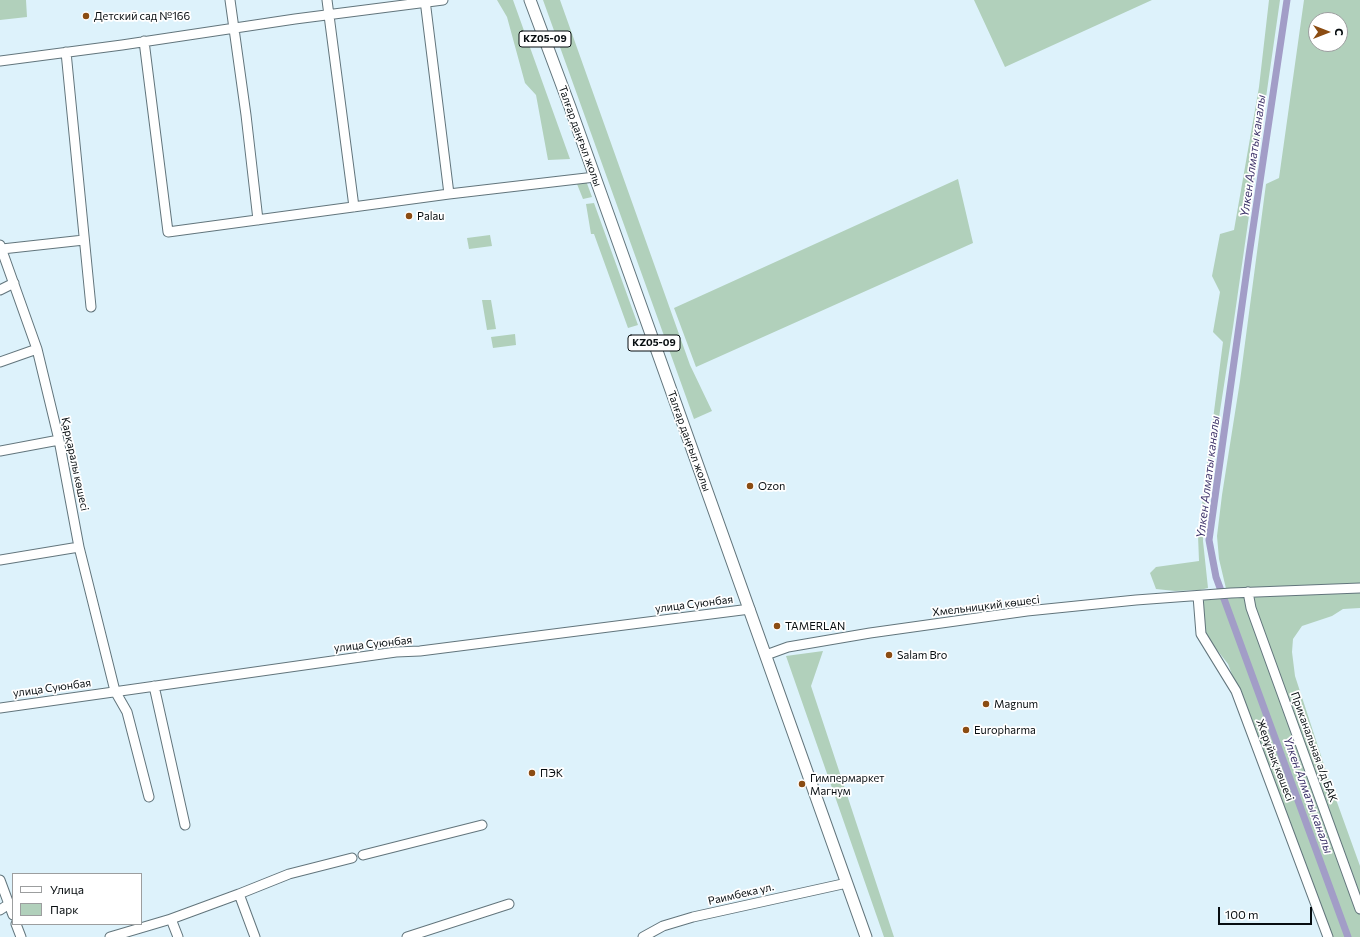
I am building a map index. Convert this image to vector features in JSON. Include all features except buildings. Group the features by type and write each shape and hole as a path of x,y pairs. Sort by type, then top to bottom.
{"main road":[{"name":"Талғар даңғыл жолы","path":"530,0 595,177 847,883"},
{"name":"KZ05-09","path":"847,883 866,937"}],"street":[{"path":"230,0 246,115 258,220"},
{"path":"327,0 354,207"},
{"path":"0,60 425,1 443,0"},
{"path":"425,1 449,194"},
{"path":"144,41 168,232 449,194 595,177"},
{"path":"66,52 91,307"},
{"path":"1,247 84,240"},
{"name":"Қарқаралы көшесі","path":"1,247 37,350 58,440 79,547 115,691 127,712 149,797"},
{"path":"0,290 14,283"},
{"path":"0,362 37,350"},
{"path":"0,451 58,440"},
{"path":"0,560 79,547"},
{"path":"1248,592 1360,588"},
{"name":"Хмельницкий көшесі","path":"766,655 788,647 863,634 1027,611 1136,600 1248,592"},
{"name":"Приканальная а/д БАК","path":"1248,592 1254,615 1360,909"},
{"name":"Жерұйық көшесі","path":"1198,596 1201,634 1236,691 1328,937"},
{"name":"улица Суюнбая","path":"0,708 396,652 420,651 750,609"},
{"path":"154,686 184,825"},
{"path":"363,855 482,826"},
{"path":"110,937 171,918 239,894 289,874 352,858"},
{"path":"0,880 12,912"},
{"name":"Раимбека ул.","path":"643,937 663,926 693,918 847,883"},
{"path":"239,894 255,937"},
{"path":"0,910 9,904"},
{"path":"407,937 509,904"},
{"path":"171,918 178,937"},
{"path":"16,925 21,937"}],"green space":[{"path":"0,0 26,0 27,17 0,20"},
{"path":"497,0 513,0 570,159 548,160 536,95 525,83 507,17"},
{"path":"543,0 560,0 690,365 712,411 694,419"},
{"path":"974,0 1152,0 1005,67"},
{"path":"1269,0 1280,0 1233,327 1204,514 1203,541 1208,588 1200,590 1175,591 1156,589 1150,573 1156,567 1199,561 1198,535 1223,342 1213,332 1220,292 1212,276 1220,234 1234,230 1259,87"},
{"path":"1304,0 1360,0 1360,608 1343,609 1332,616 1302,626 1293,639 1292,652 1295,676 1329,780 1360,866 1360,937 1332,937 1228,664 1207,637 1202,623 1202,599 1228,597 1219,559 1217,536 1240,381 1266,184 1279,178"},
{"path":"585,178 592,197 583,199 575,179"},
{"path":"958,179 973,243 696,367 674,308"},
{"path":"594,203 638,325 628,328 594,234 591,234 586,204"},
{"path":"490,235 492,246 469,249 467,238"},
{"path":"482,300 491,300 496,329 487,330"},
{"path":"515,334 516,345 493,348 491,337"},
{"path":"823,651 811,686 894,937 884,937 786,656"}],"waterway":[{"name":"Үлкен Алматы каналы","path":"1287,0 1209,540 1216,577 1348,937"}],"place":[{"name":"Детский сад №166","path":"86,16"},
{"name":"Palau","path":"409,216"},
{"name":"Ozon","path":"750,486"},
{"name":"TAMERLAN","path":"777,626"},
{"name":"Salam Bro","path":"889,655"},
{"name":"Magnum","path":"986,704"},
{"name":"Europharma","path":"966,730"},
{"name":"ПЭК","path":"532,773"},
{"name":"Гимпермаркет Магнум","path":"802,784"}]}
